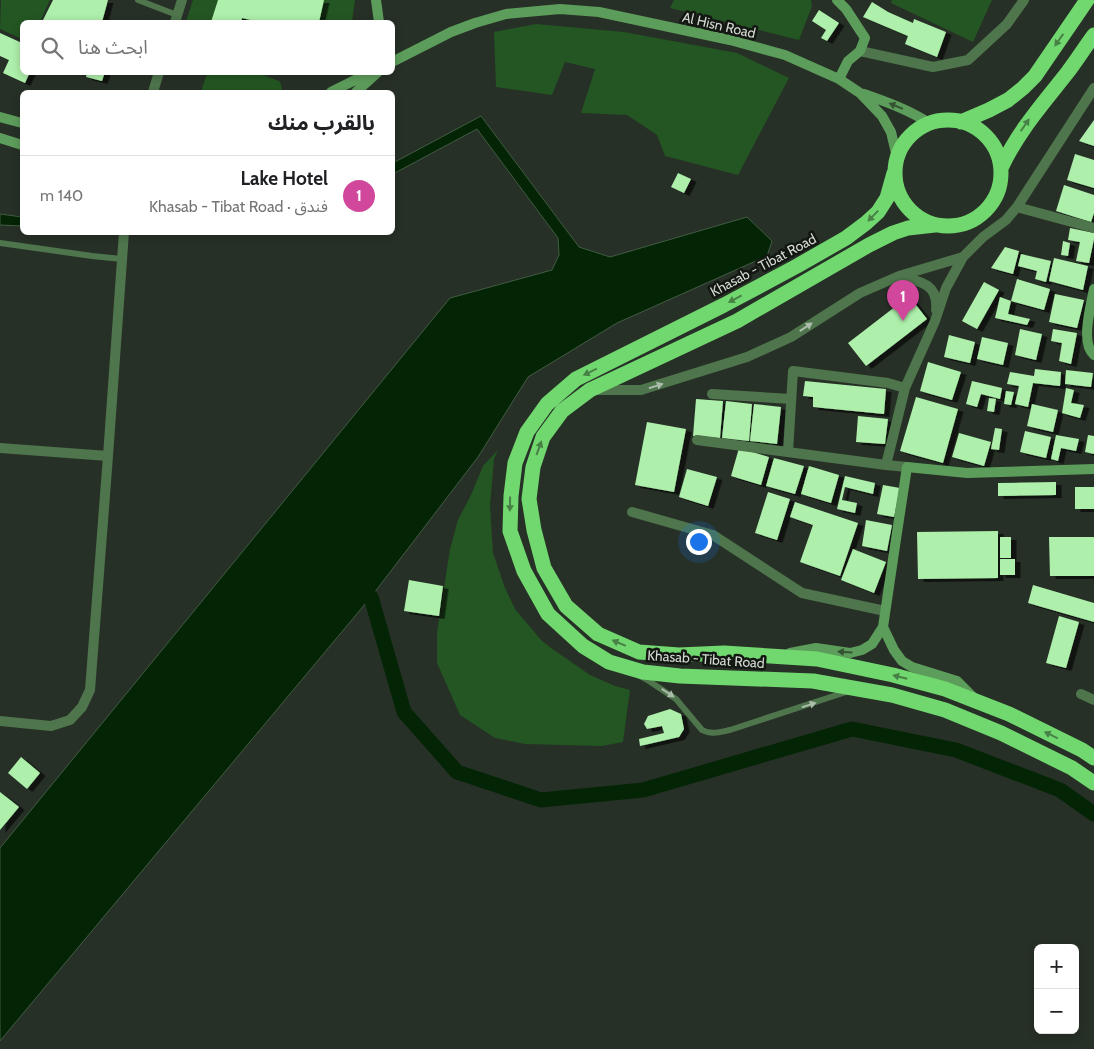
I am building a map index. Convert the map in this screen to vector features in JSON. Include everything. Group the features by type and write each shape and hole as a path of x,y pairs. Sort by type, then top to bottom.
{"highway":[{"path":"961,122 1002,103 1023,88 1035,76 1087,0"},
{"path":"1001,168 1010,148 1030,118 1094,35"},
{"path":"945,120 961,122 976,128 988,138 997,152 1001,168 1000,184 994,200 984,213 969,222 953,227 935,225 918,218 905,206 897,190 894,173 897,157 904,142 915,131 930,123 945,120"},
{"name":"Khasab - Tibat Road","path":"894,173 888,198 878,212 846,238 732,301 576,379 547,404 527,432 515,463 510,496 510,531 524,571 548,614 583,646 609,662 643,672 680,676 813,681 892,695 945,710 1001,733 1072,768 1094,783"},
{"name":"Khasab - Tibat Road","path":"935,225 908,228 869,245 737,321 590,390 562,411 543,437 533,467 529,499 534,530 544,568 566,606 598,634 639,652 817,659 893,675 945,689 1009,714 1082,750 1094,758"}],"street":[{"path":"176,19 182,0"},
{"path":"376,0 379,20"},
{"path":"837,0 846,9 865,38 860,51 848,61 839,79"},
{"path":"860,51 933,67 968,60 1007,24 1024,0"},
{"name":"Al Hisn Road","path":"395,60 451,32 506,14 560,9 599,12 730,40 785,55 839,79 860,93 882,116 891,132 897,157"},
{"path":"154,90 158,75"},
{"path":"334,90 364,75"},
{"path":"358,90 375,75"},
{"path":"886,465 906,388 935,321 946,288 963,258 983,237 1006,220 1016,207 1094,88"},
{"name":"Al Hisn Road","path":"860,93 896,106 930,123"},
{"path":"0,117 20,122"},
{"path":"0,138 20,144"},
{"path":"1016,207 1094,228"},
{"path":"0,721 51,726 70,720 82,707 90,690 124,238"},
{"path":"590,390 641,390 747,357 791,337 860,293 899,276 963,258"},
{"path":"899,276 922,282 931,289 937,301 935,321"},
{"path":"1094,289 1086,331 1091,352 1094,355"},
{"path":"788,452 793,371 888,383 906,388"},
{"path":"712,394 791,399"},
{"path":"697,440 886,465 967,473 1094,469"},
{"path":"0,448 108,456"},
{"path":"772,656 816,648 850,653 862,650 872,644 883,627 907,467"},
{"path":"632,512 714,535 802,593 886,611"},
{"path":"883,627 894,650 902,661 912,668 957,681 978,702"},
{"path":"1081,694 1094,700"}],"lane":[{"path":"138,0 176,19"},
{"path":"0,243 122,259"},
{"path":"609,662 649,681 676,698 702,730 706,732 717,733 730,730 857,689"}],"shaded area":[{"path":"1,0 50,0 41,20 20,20 20,38 0,29"},
{"path":"193,0 355,0 352,20 186,20"},
{"path":"674,0 811,0 812,6 799,40 670,8"},
{"path":"892,0 992,0 973,42 891,3"},
{"path":"536,24 624,32 737,53 789,78 738,175 665,156 657,135 627,115 581,113 595,69 565,62 552,95 496,87 494,32"},
{"path":"206,75 263,75 279,81 282,90 202,90"},
{"path":"481,116 579,247 610,257 747,217 772,241 767,256 617,323 528,377 478,457 371,597 0,1041 0,848 450,298 552,270 559,255 558,238 477,129 395,173 395,162"},
{"path":"0,214 20,217 20,226 0,225"},
{"path":"498,450 494,459 490,506 493,553 505,588 515,609 541,640 590,675 615,686 630,690 623,742 602,746 525,744 495,738 460,715 437,663 437,633 450,549 458,520 483,466"}],"building":[{"path":"53,0 108,0 103,20 43,20"},
{"path":"218,0 324,0 319,20 250,20 242,18 242,20 212,20"},
{"path":"872,2 888,12 913,23 914,19 946,32 937,57 905,44 908,36 863,17"},
{"path":"819,10 839,23 827,41 821,38 826,30 812,21"},
{"path":"0,33 20,42 20,75 29,75 25,83 3,73 9,60 0,56"},
{"path":"86,75 104,75 102,81 86,77"},
{"path":"1094,120 1094,146 1079,141"},
{"path":"1075,154 1094,160 1094,188 1067,180"},
{"path":"678,173 691,179 684,193 671,187"},
{"path":"1064,185 1094,195 1094,213 1091,222 1056,211"},
{"path":"1070,228 1094,233 1089,263 1076,261 1080,242 1068,240"},
{"path":"1063,241 1070,243 1068,256 1061,255"},
{"path":"1005,247 1019,251 1013,274 991,268"},
{"path":"1021,254 1051,261 1046,282 1035,279 1037,271 1018,266"},
{"path":"1054,258 1088,266 1083,290 1049,281"},
{"path":"1017,279 1050,289 1044,310 1011,301"},
{"path":"984,282 999,290 977,329 962,321"},
{"path":"1055,294 1084,300 1077,328 1049,322"},
{"path":"909,296 927,319 866,366 848,343"},
{"path":"1000,297 1011,301 1008,314 1030,319 1027,325 995,318"},
{"path":"1020,329 1042,334 1036,360 1015,355"},
{"path":"1053,329 1077,333 1071,364 1059,361 1062,343 1051,341"},
{"path":"949,335 975,342 970,363 944,357"},
{"path":"982,337 1008,343 1003,365 977,359"},
{"path":"928,362 961,372 952,400 920,391"},
{"path":"1035,369 1061,372 1060,386 1033,383 1028,407 1015,404 1019,386 1007,384 1010,372 1034,376"},
{"path":"1066,370 1093,373 1091,387 1065,384"},
{"path":"805,381 886,389 884,414 813,407 813,397 803,396"},
{"path":"972,381 1002,388 1000,399 981,394 977,407 966,404"},
{"path":"1066,388 1074,390 1071,403 1084,405 1080,418 1062,413"},
{"path":"1006,391 1014,392 1011,405 1004,404"},
{"path":"916,397 958,409 943,463 900,451"},
{"path":"989,398 996,399 994,412 987,411"},
{"path":"696,399 723,401 720,438 693,436"},
{"path":"726,401 752,404 749,441 722,438"},
{"path":"754,404 781,407 777,444 750,441"},
{"path":"1032,404 1058,410 1053,432 1027,426"},
{"path":"858,416 888,419 885,444 856,442"},
{"path":"647,422 686,429 674,492 635,485"},
{"path":"995,428 1002,429 999,450 991,449"},
{"path":"1025,431 1051,437 1046,458 1020,452"},
{"path":"959,433 991,442 984,466 952,457"},
{"path":"1056,435 1079,439 1076,451 1061,448 1058,461 1051,459"},
{"path":"1088,435 1094,436 1094,454 1085,452"},
{"path":"739,448 769,457 761,485 731,476"},
{"path":"774,458 804,466 795,494 766,486"},
{"path":"809,466 839,475 831,503 801,494"},
{"path":"687,469 717,477 708,506 679,497"},
{"path":"845,476 875,483 873,494 845,487 842,500 857,503 855,513 837,509"},
{"path":"1056,482 1056,495 998,496 998,483"},
{"path":"883,485 900,488 894,517 877,514"},
{"path":"1075,487 1094,487 1094,509 1075,509"},
{"path":"768,492 790,499 777,540 755,533"},
{"path":"795,502 858,523 840,576 800,562 813,525 790,517"},
{"path":"866,520 892,525 887,551 862,546"},
{"path":"998,531 998,578 918,579 917,532"},
{"path":"1000,537 1011,537 1011,558 1000,558"},
{"path":"1049,537 1094,537 1094,576 1050,576"},
{"path":"853,549 886,562 874,593 841,580"},
{"path":"1000,559 1015,559 1015,575 1000,575"},
{"path":"409,580 443,586 439,616 404,611"},
{"path":"1033,585 1094,603 1094,622 1028,603"},
{"path":"1059,616 1079,622 1066,668 1046,663"},
{"path":"670,709 681,714 684,729 679,737 640,746 639,739 664,733 662,726 647,729 644,724 648,716"},
{"path":"21,757 40,773 27,789 8,773"},
{"path":"0,792 19,807 0,830"}],"waterway":[{"path":"371,597 404,712 457,772 541,800 643,790 852,729 956,750 1060,790 1094,814"}],"place":[{"name":"Lake Hotel","path":"903,321"}]}
